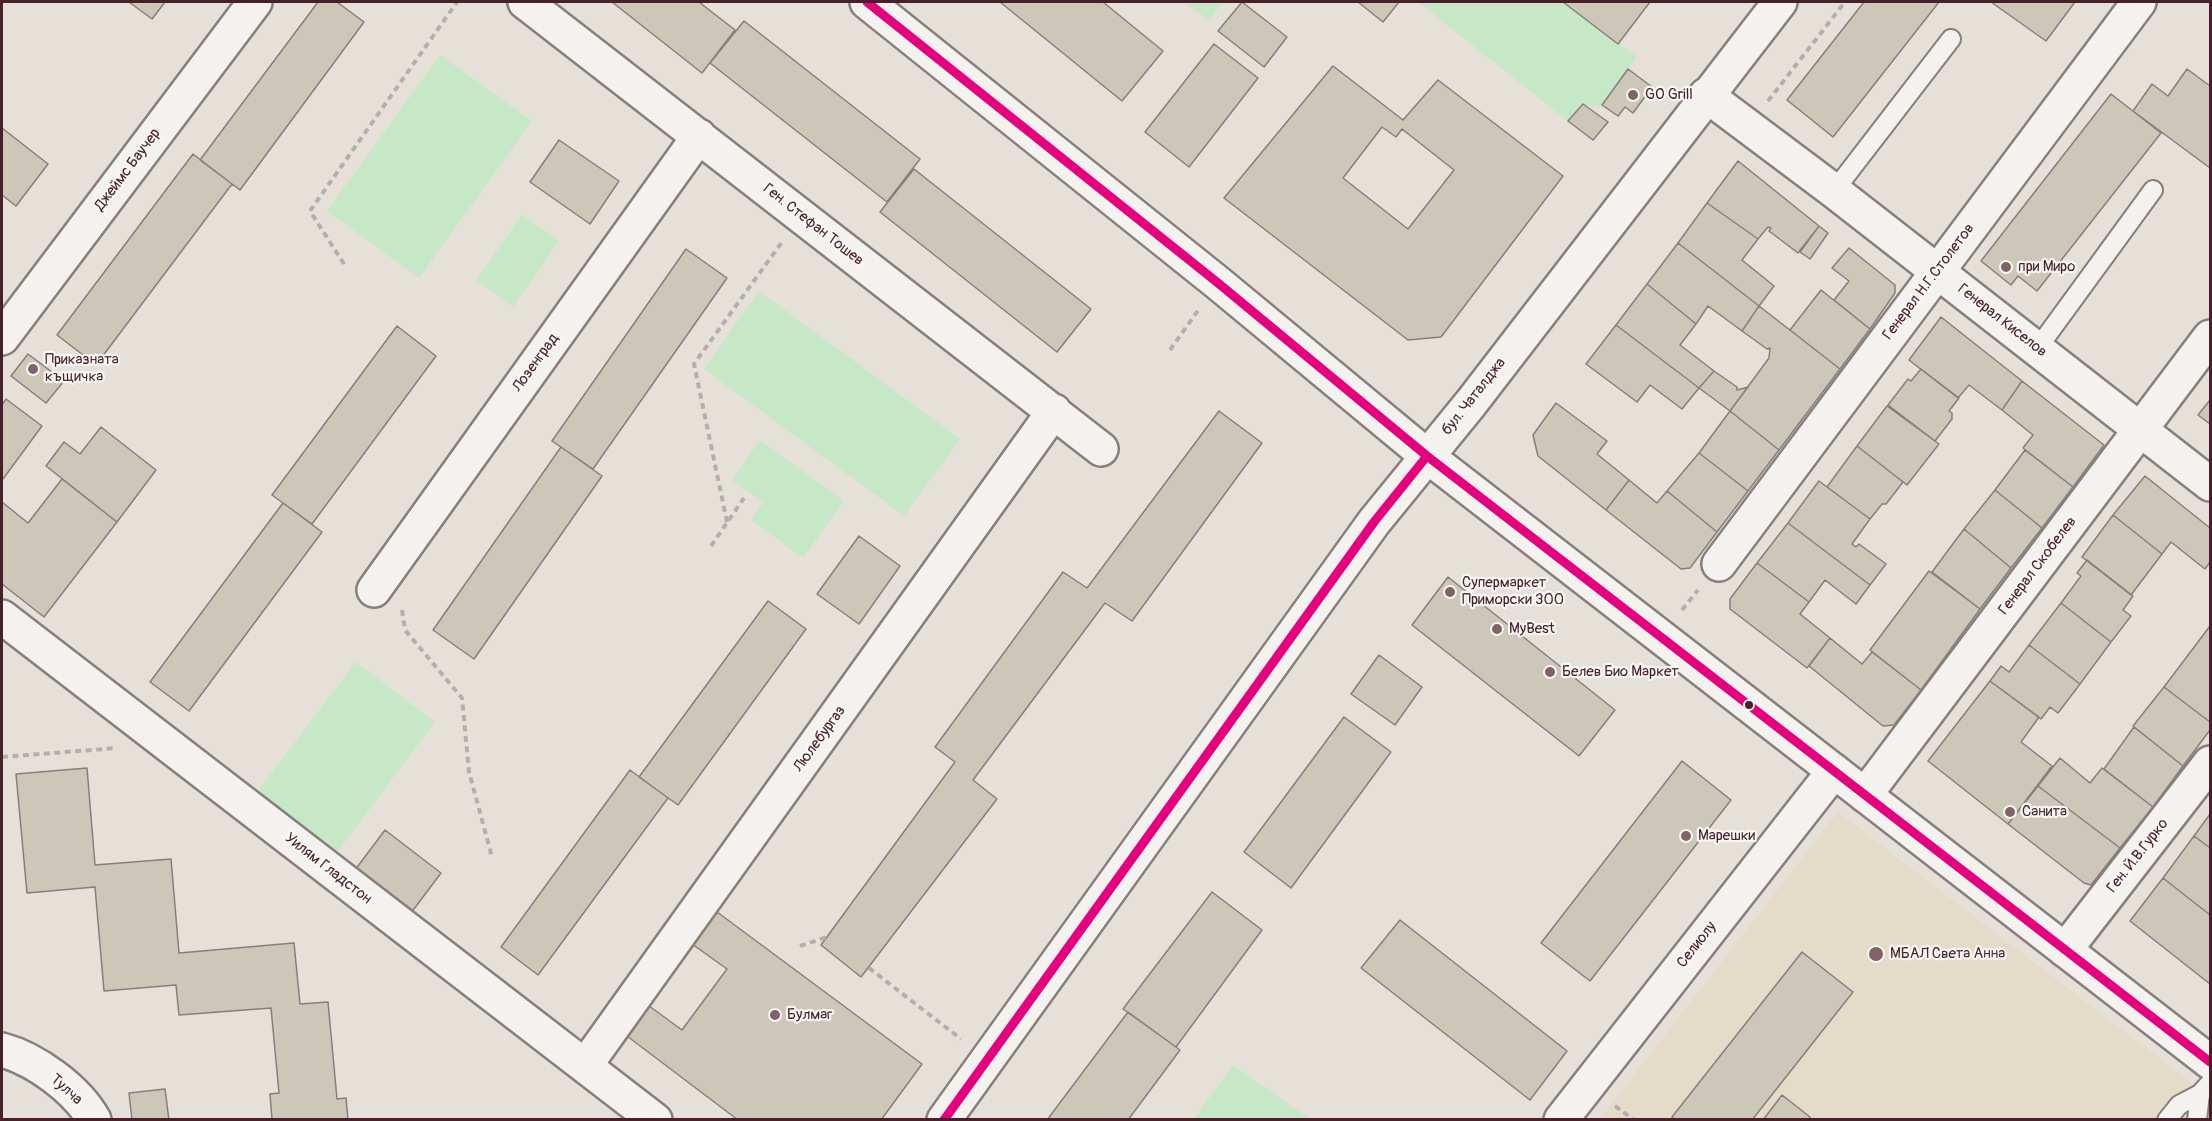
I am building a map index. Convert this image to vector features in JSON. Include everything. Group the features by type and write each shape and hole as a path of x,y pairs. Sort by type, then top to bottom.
{"street":[{"name":"Джеймс Баучер","path":"2,338 255,2"},
{"name":"Ген. Стефан Тошев","path":"525,2 1101,449"},
{"path":"867,2 1218,283 1427,456 2211,1062"},
{"name":"бул. Чаталджа","path":"944,1119 1360,541 1478,394 1706,95 1780,2"},
{"name":"Генерал Н.Г.Столетов","path":"1719,564 2139,2"},
{"name":"Генерал Киселов","path":"1706,95 1834,191 2211,484"},
{"name":"Лозенград","path":"374,590 699,136"},
{"name":"Генерал Скобелев","path":"1865,795 2211,337"},
{"name":"Люлебургаз","path":"585,1066 1054,411"},
{"name":"Уилям Гладстон","path":"2,617 655,1119"},
{"name":"Ген. Й.В.Гурко","path":"2065,950 2211,763"},
{"name":"Селиолу","path":"1561,1119 1834,771"},
{"name":"Тулча","path":"2,1050 54,1076 94,1119"}],"lane":[{"path":"1834,191 1951,39"},
{"path":"2037,349 2153,190"},
{"path":"2167,1119 2179,1104 2205,1089"},
{"path":"2197,1119 2205,1089"}],"path":[{"path":"344,264 310,211 457,2"},
{"path":"1749,126 1845,2"},
{"path":"727,522 694,364 801,215"},
{"path":"1170,350 1218,283"},
{"path":"711,546 744,498"},
{"path":"396,559 405,630 462,698 469,772 492,857"},
{"path":"1661,637 1719,564"},
{"path":"2,757 167,745"},
{"path":"800,946 827,937"},
{"path":"869,968 987,1059"}],"shaded area":[{"name":"МБАЛ Света Анна","path":"1838,812 2210,1097 2210,1120 1599,1120"}],"green space":[{"path":"1184,2 1223,2 1209,20"},
{"path":"1418,2 1563,2 1637,57 1602,105 1594,107 1582,104 1568,121"},
{"path":"440,55 532,121 419,278 327,211"},
{"path":"522,215 559,241 513,307 476,280"},
{"path":"759,291 960,439 904,516 704,369"},
{"path":"760,440 844,501 803,558 751,520 763,503 732,480"},
{"path":"356,662 435,722 336,854 256,793"},
{"path":"1233,1065 1310,1119 1194,1119"}],"building":[{"path":"129,2 165,2 152,19"},
{"path":"318,2 337,2 364,22 240,190 200,160"},
{"path":"612,2 699,2 735,30 702,73"},
{"path":"1000,2 1103,2 1163,51 1122,101"},
{"path":"1242,2 1287,37 1264,67 1218,31"},
{"path":"1358,2 1399,2 1383,22"},
{"path":"1563,2 1650,2 1618,44"},
{"path":"1864,2 1939,2 1833,137 1787,100"},
{"path":"1991,2 2075,2 2046,41"},
{"path":"744,21 920,159 887,202 710,63"},
{"path":"1214,44 1258,78 1189,167 1145,132"},
{"path":"1333,66 1403,120 1438,80 1563,176 1441,337 1408,340 1224,198","holes":["1382,127 1396,137 1402,129 1454,170 1408,229 1343,178"]},
{"path":"1628,69 1652,87 1633,113 1625,107 1618,116 1602,105"},
{"path":"2187,69 2210,86 2210,168 2133,111 2152,84 2168,96"},
{"path":"2111,94 2161,133 2037,291 2018,276 2011,285 1981,261"},
{"path":"1583,104 1608,122 1593,140 1568,121"},
{"path":"2,128 48,164 16,206 2,195"},
{"path":"559,140 619,181 590,224 530,182"},
{"path":"193,154 232,184 96,365 57,335"},
{"path":"1738,161 1819,226 1798,253 1769,231 1771,228 1768,227 1758,239 1707,203"},
{"path":"914,169 1091,309 1057,352 880,212"},
{"path":"1707,203 1758,239 1742,260 1774,286 1759,306 1678,243"},
{"path":"1819,226 1828,233 1810,259 1800,252"},
{"path":"1678,243 1759,306 1742,331 1708,306 1696,324 1647,284"},
{"path":"1849,248 1895,285 1895,293 1870,329 1834,300 1849,281 1832,268"},
{"path":"686,249 727,278 593,469 552,441"},
{"path":"1647,284 1696,324 1680,345 1714,371 1699,388 1616,325"},
{"path":"1821,290 1870,329 1840,369 1790,330"},
{"path":"1759,306 1840,369 1779,450 1730,411 1769,358 1770,348 1767,349 1742,331"},
{"path":"1941,317 2022,381 2002,410 1969,385 1958,398 1909,360"},
{"path":"1616,325 1699,388 1682,409 1650,385 1637,402 1586,364"},
{"path":"397,326 436,356 312,524 272,495"},
{"path":"28,354 64,381 46,403 11,376"},
{"path":"1921,369 1959,398 1949,411 1952,413 1952,419 1935,441 1888,405 1908,379 1911,381"},
{"path":"1714,371 1737,387 1737,390 1748,387 1730,411 1699,388"},
{"path":"2022,381 2104,445 2073,487 2023,448 2033,435 2002,410"},
{"path":"6,399 42,426 3,479 2,405"},
{"path":"2210,400 2210,424 2198,415"},
{"path":"1556,403 1607,441 1597,454 1629,480 1606,510 1538,456 1533,435"},
{"path":"1887,406 1939,444 1907,485 1857,446"},
{"path":"1219,411 1262,443 1132,621 1105,603 973,780 997,799 861,977 821,945 955,762 935,747 1063,572 1087,588"},
{"path":"1730,411 1779,450 1748,491 1699,453"},
{"path":"101,427 156,470 117,522 46,466 64,442 80,454"},
{"path":"1857,446 1903,482 1886,504 1882,504 1870,519 1827,487"},
{"path":"561,447 602,476 474,659 433,630"},
{"path":"2025,450 2073,487 2042,528 1995,490"},
{"path":"1699,453 1748,491 1717,532 1667,491"},
{"path":"2145,476 2210,528 2210,562 2205,569 2171,542 2162,554 2113,515"},
{"path":"62,479 117,522 44,617 2,584 2,502 28,523"},
{"path":"1629,480 1657,503 1667,491 1717,532 1690,568 1681,569 1606,510"},
{"path":"1819,481 1870,519 1852,544 1856,547 1859,544 1886,564 1870,585 1788,523"},
{"path":"1995,490 2042,528 2011,568 1964,529"},
{"path":"283,503 322,532 189,711 150,682"},
{"path":"2113,515 2162,554 2131,595 2082,557"},
{"path":"1788,523 1870,585 1856,604 1825,580 1809,602 1757,563"},
{"path":"1964,529 2011,568 1980,609 1932,572"},
{"path":"859,536 900,566 859,624 817,594"},
{"path":"2087,560 2133,596 2123,610 2131,616 2111,642 2061,603 2081,576 2077,573"},
{"path":"1757,563 1809,602 1800,614 1830,638 1807,668 1730,609 1730,599"},
{"path":"1929,571 1980,609 1921,690 1870,650"},
{"path":"1448,577 1615,710 1579,756 1412,625"},
{"path":"768,601 806,629 678,805 639,777"},
{"path":"2061,603 2111,642 2080,684 2029,645"},
{"path":"2210,626 2210,722 2164,687"},
{"path":"1830,638 1862,664 1872,652 1921,690 1894,725 1883,726 1809,666"},
{"path":"2029,645 2080,684 2058,713 2050,707 2041,719 1990,681 2001,666 2009,672"},
{"path":"1379,655 1422,687 1395,725 1351,694"},
{"path":"1990,681 2039,717 2021,742 2052,766 2008,824 1928,761"},
{"path":"2164,687 2210,722 2210,730 2183,766 2133,726"},
{"path":"1344,717 1391,752 1291,888 1244,852"},
{"path":"2134,727 2183,766 2153,807 2104,769"},
{"path":"2060,758 2090,783 2102,768 2153,807 2120,848 2038,786"},
{"path":"1682,761 1731,800 1590,981 1541,943"},
{"path":"87,768 95,865 171,859 179,953 294,943 300,1004 328,1002 337,1099 346,1098 348,1120 272,1120 270,1094 279,1093 271,1008 179,1015 176,985 104,991 95,887 27,893 16,774"},
{"path":"630,770 668,798 538,975 501,947"},
{"path":"2038,786 2120,848 2091,885 2084,883 2008,824"},
{"path":"2210,814 2210,848 2194,836"},
{"path":"385,830 441,873 411,913 355,870"},
{"path":"2194,836 2210,848 2210,915 2163,878"},
{"path":"2163,878 2210,915 2210,984 2130,921"},
{"path":"1212,892 1262,930 1176,1047 1123,1009"},
{"name":"Булмаг","path":"709,906 922,1064 881,1120 738,1120 619,1030 641,1000 682,1030 727,969 685,939"},
{"path":"1400,920 1567,1051 1530,1100 1361,968"},
{"path":"1802,952 1853,992 1752,1120 1675,1120 1672,1117"},
{"path":"1128,1012 1180,1050 1128,1120 1047,1120"},
{"path":"165,1089 169,1120 132,1120 129,1093"},
{"path":"1782,1095 1810,1117 1808,1120 1763,1120"}],"transit line":[{"path":"867,2 1218,283 1427,456 2210,1062"},
{"path":"944,1120 1374,522 1427,456"}],"place":[{"name":"GO Grill","path":"1633,95"},
{"name":"при Миро","path":"2006,267"},
{"name":"Приказната къщичка","path":"33,369"},
{"name":"Супермаркет Приморски 300","path":"1450,592"},
{"name":"MyBest","path":"1497,629"},
{"name":"Белев Био Маркет","path":"1550,672"},
{"name":"Санита","path":"2010,812"},
{"name":"Марешки","path":"1686,836"},
{"name":"МБАЛ Света Анна","path":"1876,954"},
{"name":"Булмаг","path":"775,1015"}]}
